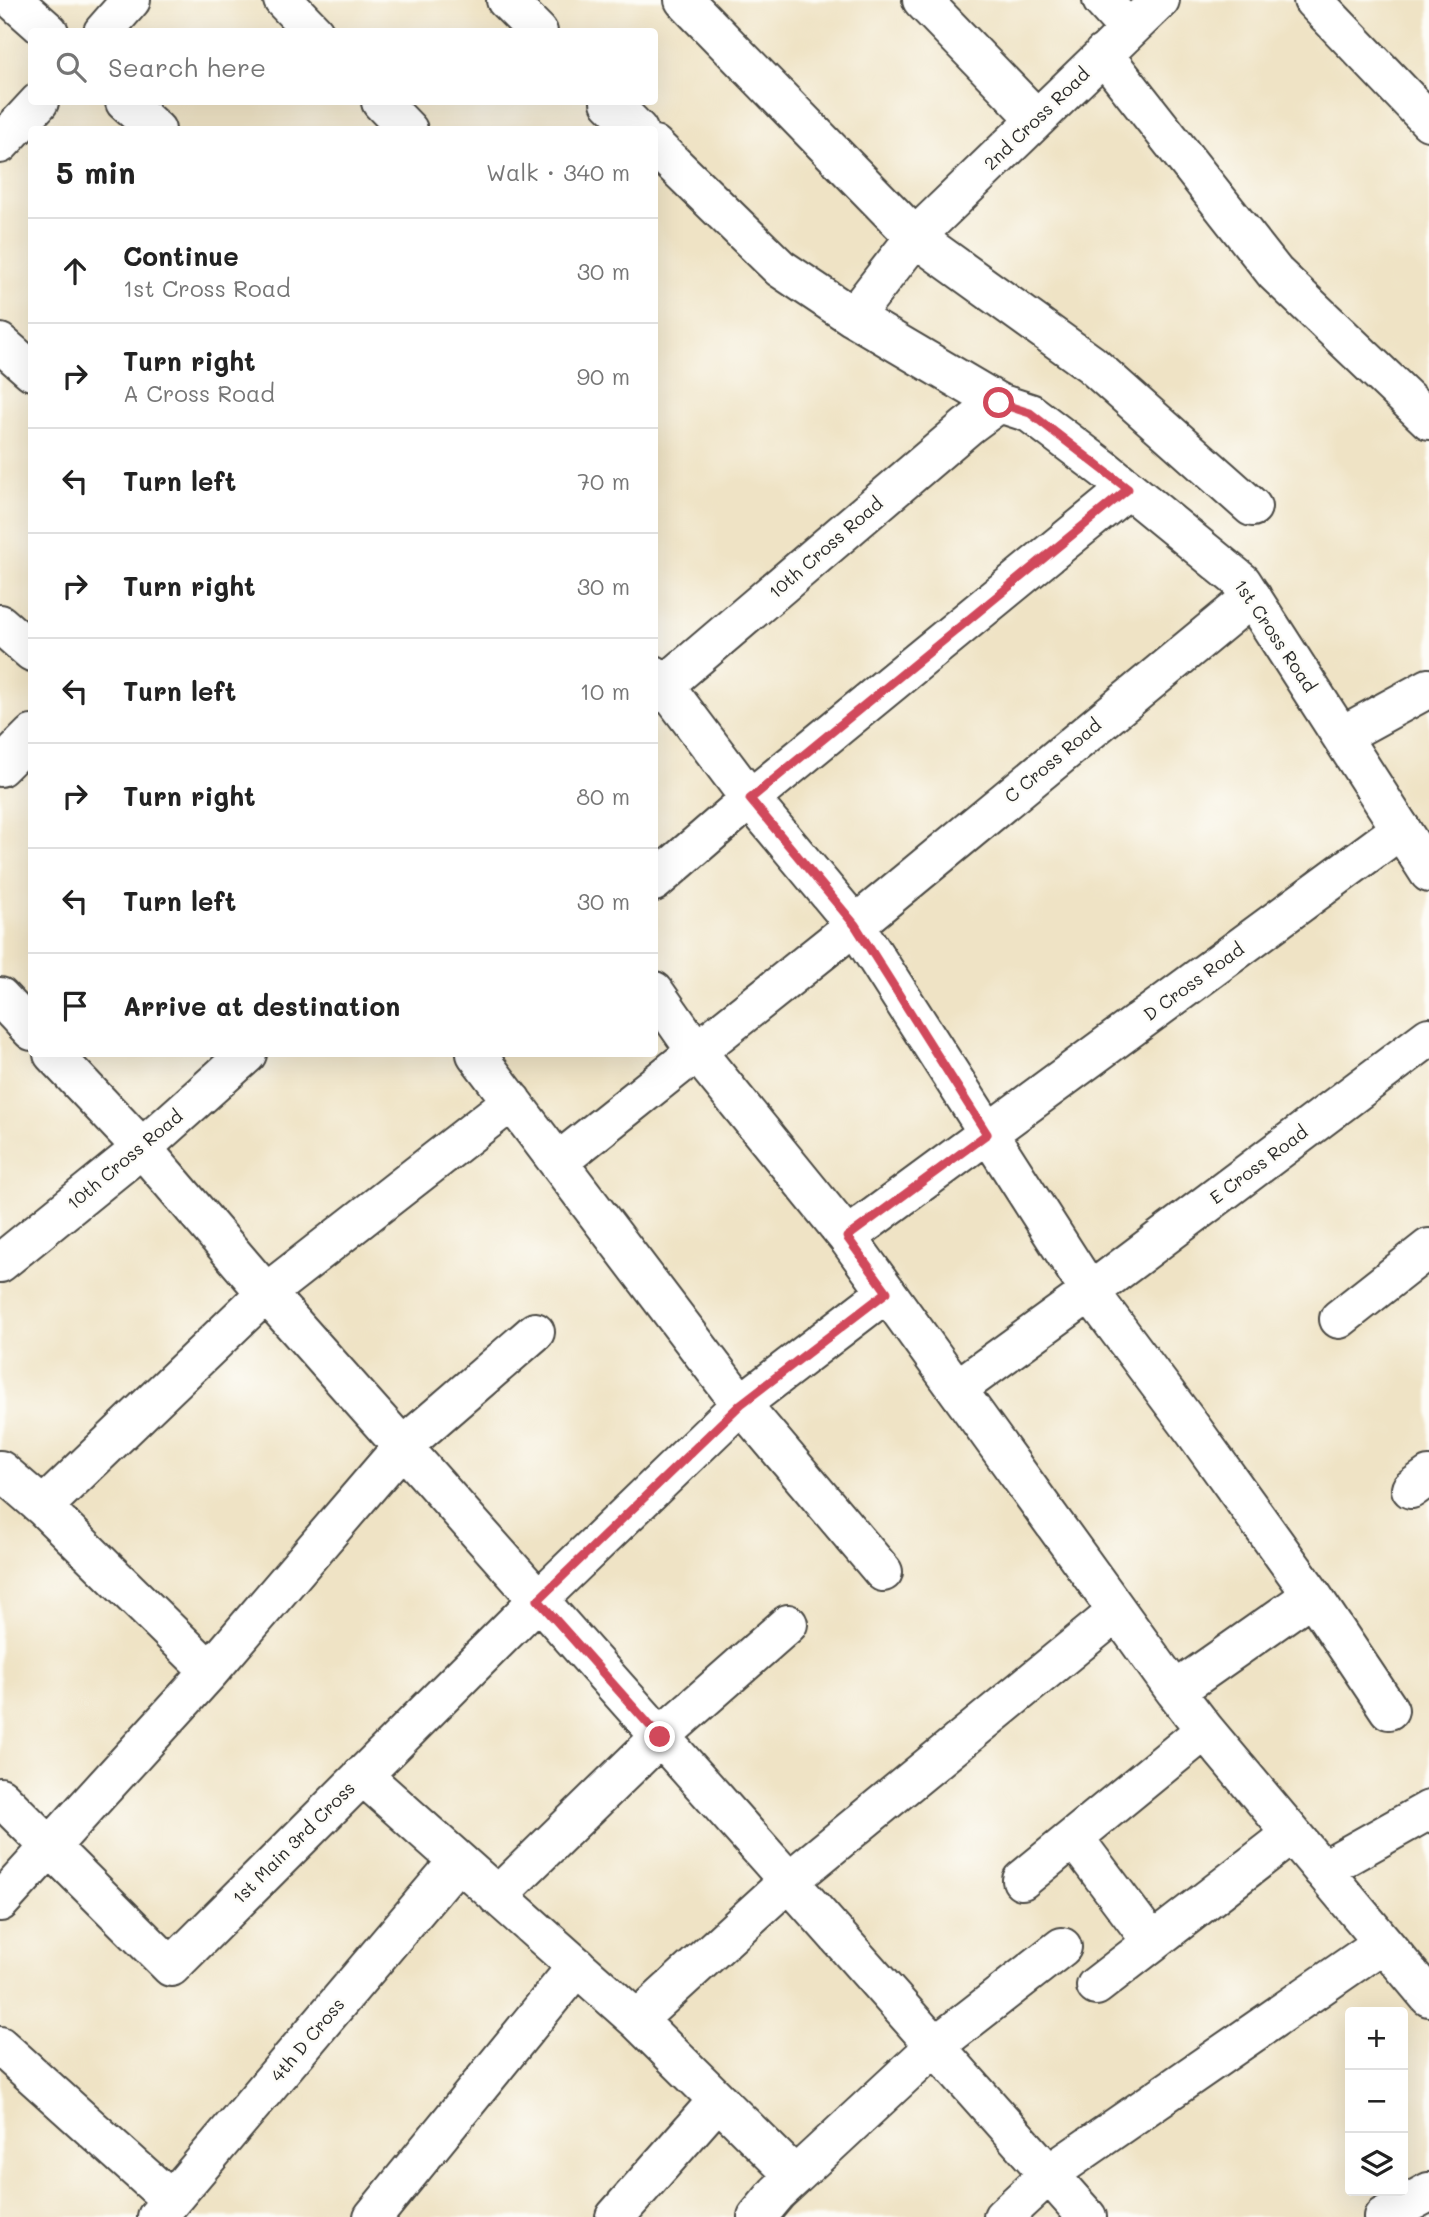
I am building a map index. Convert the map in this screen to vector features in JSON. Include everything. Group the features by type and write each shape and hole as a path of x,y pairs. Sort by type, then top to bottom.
{"street":[{"path":"13,0 44,28"},
{"path":"106,28 131,0"},
{"path":"283,0 310,28"},
{"path":"506,0 534,28"},
{"path":"684,0 915,237 1091,364 1252,507"},
{"path":"922,0 1037,119"},
{"path":"1102,0 1116,42 1275,273 1429,420"},
{"name":"2nd Cross Road","path":"853,317 915,237 1160,0"},
{"path":"1313,0 1429,121"},
{"path":"0,144 36,105"},
{"path":"128,105 152,126"},
{"path":"384,105 404,126"},
{"path":"613,105 634,126"},
{"name":"1st Cross Road","path":"658,149 780,268 853,317 999,403 1030,413 1242,582 1429,873"},
{"path":"0,343 28,368"},
{"name":"10th Cross Road","path":"658,685 999,403"},
{"path":"658,879 750,799 1128,489"},
{"name":"C Cross Road","path":"558,1162 855,925 1252,597"},
{"path":"0,624 28,648"},
{"path":"658,685 855,925 1090,1293 1312,1595 1389,1710"},
{"path":"1341,736 1429,688"},
{"path":"0,768 28,740"},
{"name":"D Cross Road","path":"847,1237 1401,829"},
{"path":"658,997 696,1051 847,1237 1205,1730 1429,1997"},
{"name":"E Cross Road","path":"957,1389 1090,1293 1429,1037"},
{"path":"56,1057 142,1148 402,1447 1087,2217"},
{"name":"10th Cross Road","path":"0,1263 142,1148 244,1057"},
{"path":"478,1057 741,1404 883,1572"},
{"path":"43,1507 266,1293 512,1101"},
{"path":"1339,1319 1429,1248"},
{"name":"1st Main 3rd Cross","path":"50,1847 171,1967 538,1600 741,1404 887,1292"},
{"path":"0,1902 210,1671 402,1447 535,1332"},
{"path":"0,1470 43,1507 210,1671"},
{"path":"1175,1691 1312,1595"},
{"path":"637,2020 789,1881 1117,1612"},
{"path":"497,1896 660,1737 788,1624"},
{"path":"1022,1880 1205,1730"},
{"path":"362,1775 637,2020 795,2176"},
{"path":"0,1797 50,1847"},
{"path":"1322,1870 1429,1810"},
{"path":"1096,1986 1292,1834"},
{"path":"1074,1838 1152,1942"},
{"name":"4th D Cross","path":"164,2209 458,1861"},
{"path":"1003,2217 1049,2174 1383,1943"},
{"path":"758,2217 795,2176 935,2046 1062,1947"},
{"path":"373,2217 577,1966"},
{"path":"0,2046 164,2209"},
{"path":"615,2217 718,2100"},
{"path":"1383,2217 1429,2192"}],"route":[{"path":"660,1737 538,1600 741,1404 887,1292 847,1237 987,1134 855,925 750,799 1128,489 1030,413 999,403"}]}
